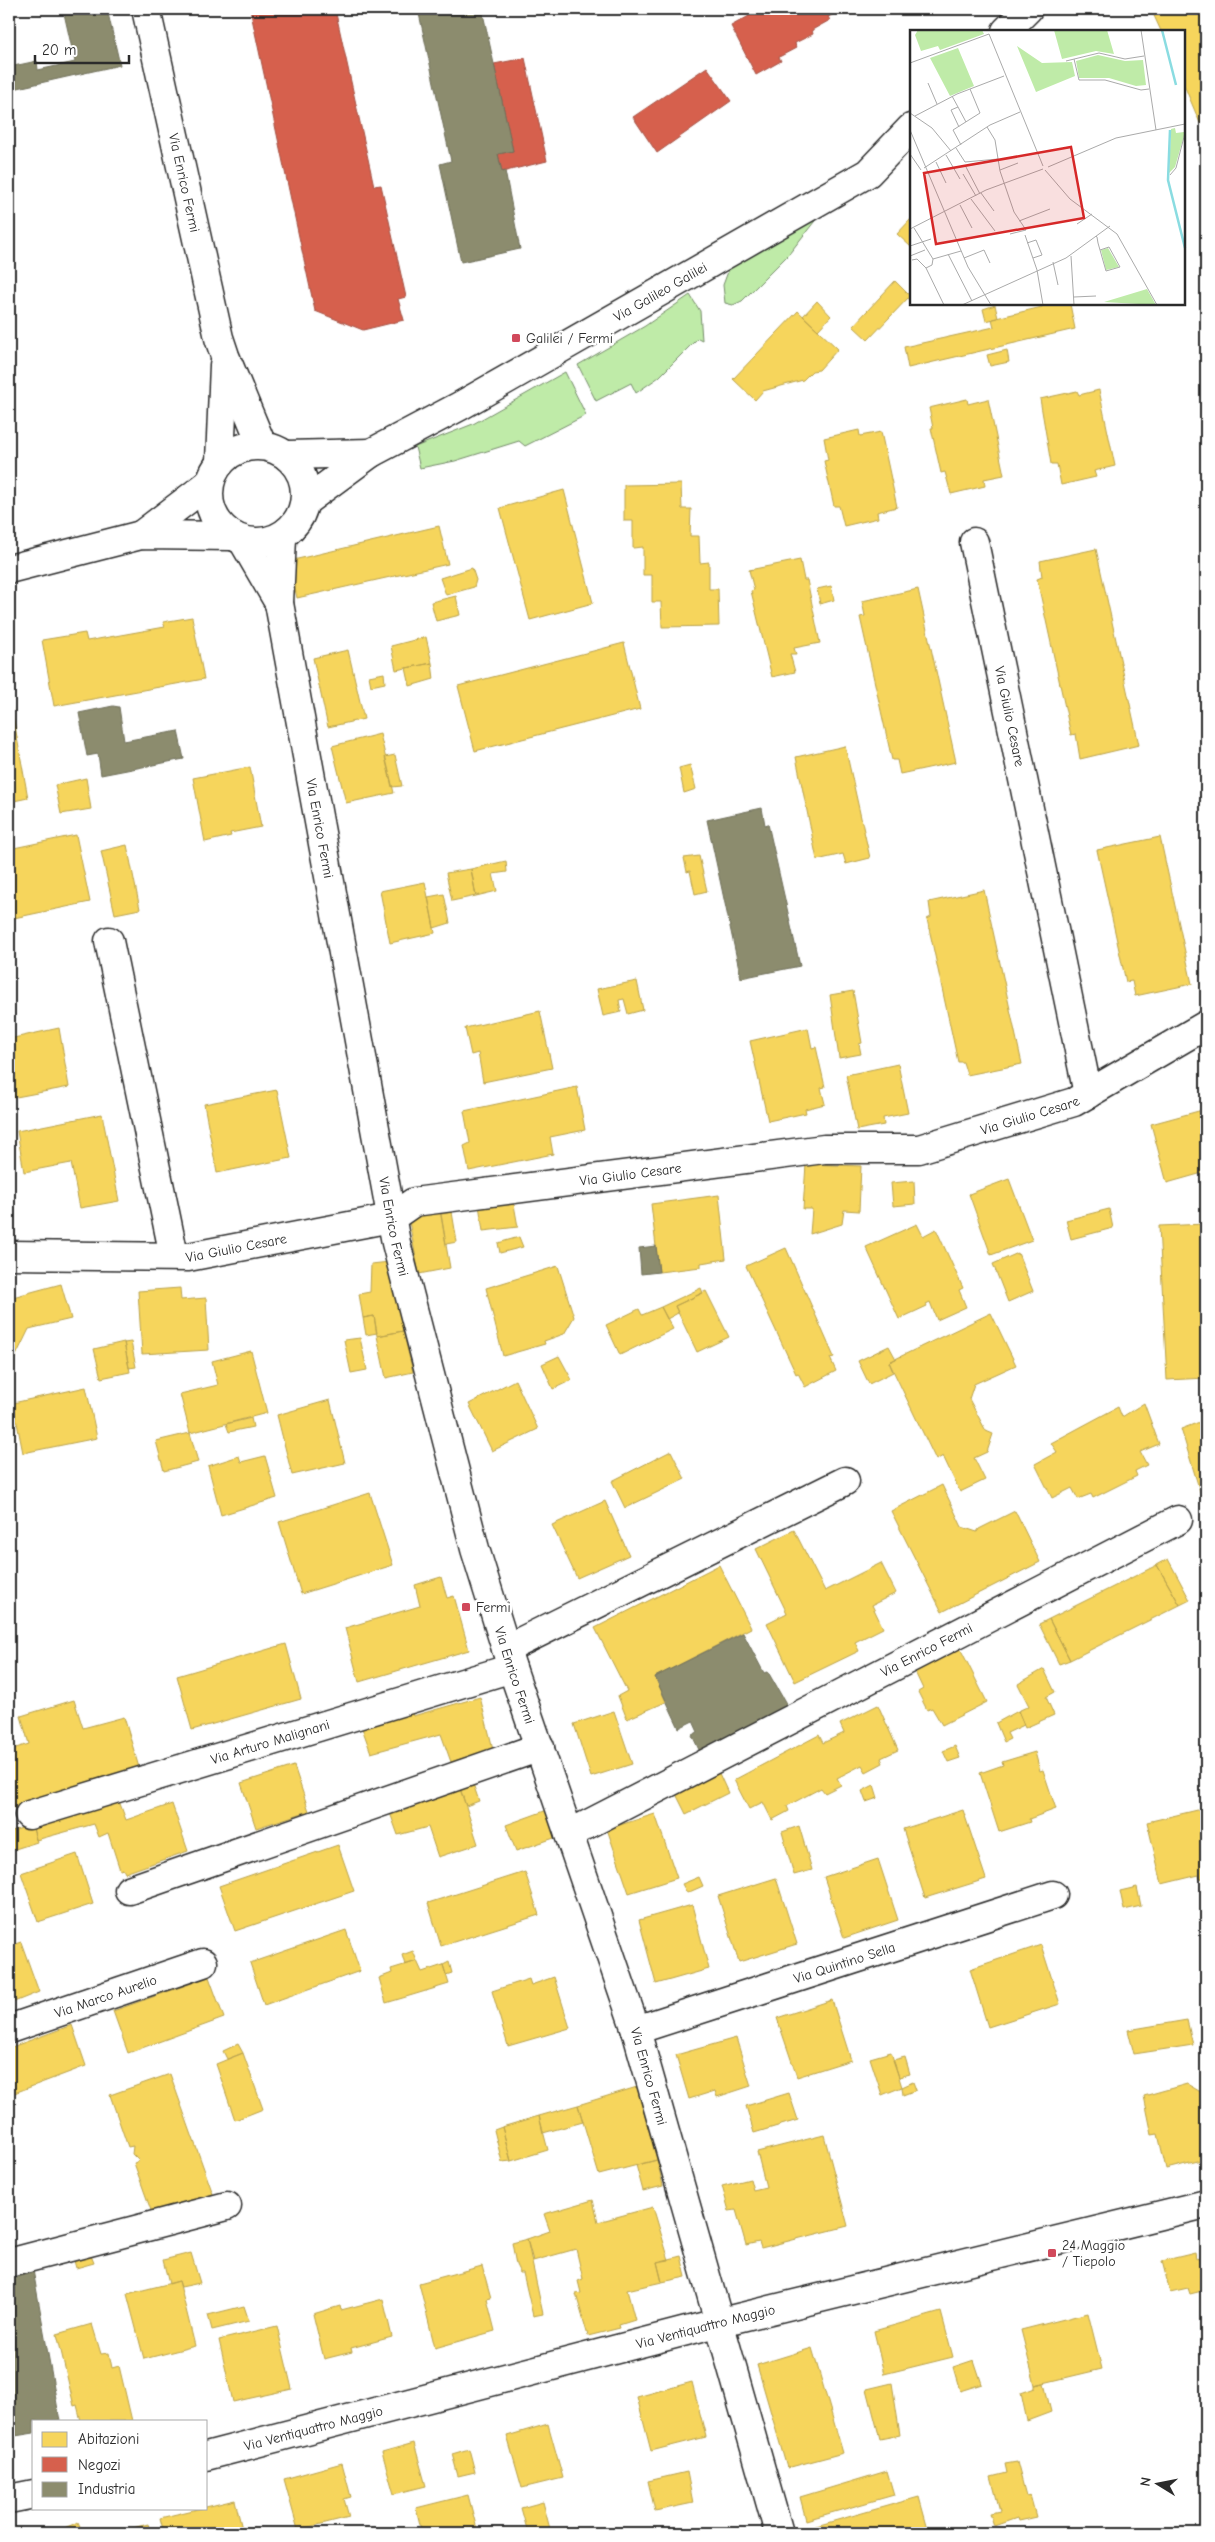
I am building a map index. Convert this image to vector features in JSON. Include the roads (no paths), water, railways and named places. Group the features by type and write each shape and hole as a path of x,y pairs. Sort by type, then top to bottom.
{"street":[{"name":"Via Enrico Fermi","path":"146,9 225,356 262,445"},
{"path":"1007,30 1028,9"},
{"name":"Via Galileo Galilei","path":"306,501 371,452 460,406 868,173 910,129"},
{"name":"Via Enrico Fermi","path":"214,472 225,356"},
{"path":"9,569 141,536 237,539 263,543 282,536 299,520 306,501 303,475 287,455 262,445 239,448 141,536"},
{"name":"Via Galileo Galilei","path":"287,455 371,452"},
{"path":"214,472 212,514 237,539"},
{"name":"Via Enrico Fermi","path":"282,536 280,603 391,1218 475,1549 509,1659 636,2030 779,2533"},
{"name":"Via Enrico Fermi","path":"237,539 280,603"},
{"name":"Via Giulio Cesare","path":"974,542 1088,1094"},
{"name":"Via Giulio Cesare","path":"109,942 174,1256"},
{"name":"Via Giulio Cesare","path":"9,1255 188,1257 391,1218 414,1202 824,1149 919,1150 1074,1102 1206,1025"},
{"name":"Via Arturo Malignani","path":"29,1815 509,1659 845,1480"},
{"name":"Via Enrico Fermi","path":"569,1834 1178,1520"},
{"path":"128,1890 540,1747"},
{"name":"Via Quintino Sella","path":"636,2030 1053,1895"},
{"name":"Via Marco Aurelio","path":"9,2029 203,1963"},
{"name":"Via Ventiquattro Maggio","path":"208,2455 720,2322 1206,2204"},
{"path":"9,2263 227,2206"},
{"path":"9,2499 32,2494"}],"place":[{"name":"Galilei / Fermi","path":"516,338"},
{"name":"Fermi","path":"466,1607"},
{"name":"24 Maggio / Tiepolo","path":"1052,2253"}]}
